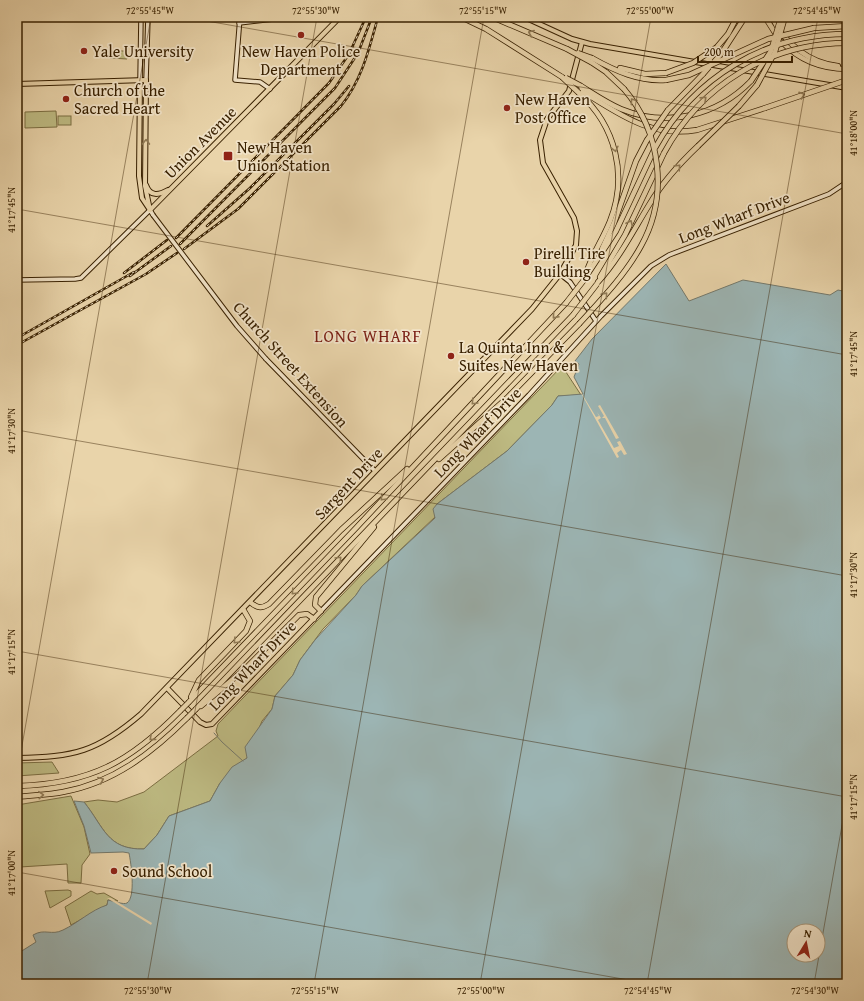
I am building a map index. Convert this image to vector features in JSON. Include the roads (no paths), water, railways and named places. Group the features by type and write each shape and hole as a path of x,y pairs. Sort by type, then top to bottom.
{"highway":[{"path":"461,17 486,29 632,122 664,131 685,132 697,130 847,80"},
{"path":"492,17 591,60 633,76 650,80 666,80 689,75 752,46 785,34 822,27 847,26"},
{"path":"591,60 635,72 666,73 694,63 717,47 728,34 737,17"},
{"path":"600,256 614,223 633,167 646,140 668,110 721,54 746,17"},
{"path":"765,17 781,41 798,56 820,66 847,68"},
{"path":"772,17 784,36 803,54 820,62 847,68"},
{"path":"580,90 627,112 647,117 668,118 697,115 716,108 734,96 751,81 771,51 781,17"},
{"path":"17,797 64,792 103,780 132,765 150,753 196,709 573,315 621,252 662,185 698,146 739,106 757,85 775,52 785,17"},
{"path":"17,786 62,782 106,768 144,744 180,711 356,528 566,303 590,273 621,222 655,148 667,127 689,100 715,77 734,64 761,51 788,41 817,36 847,34"},
{"path":"597,283 625,234 664,153 681,124 695,107 721,84 741,71 766,58 788,51 816,45 847,43"},
{"path":"424,472 507,398 579,324 618,280 646,237 655,209 658,174 653,142 641,114 624,89 591,60"},
{"path":"580,90 597,111 609,132 616,155 618,173 616,198 610,220 586,268 584,280"},
{"path":"250,602 258,608 263,608 269,604 355,516 419,459"},
{"path":"321,611 315,605 316,597 368,535 380,518"},
{"path":"188,702 199,680 246,631 250,621 243,609"},
{"path":"196,709 208,702 245,669 299,615 307,614 314,619"}],"main road":[{"path":"141,17 139,176 142,198 150,210"},
{"path":"148,17 145,181 150,210"},
{"path":"240,17 235,80 260,82 270,89"},
{"path":"239,23 291,17"},
{"name":"Union Avenue","path":"17,280 75,280 86,274 340,17"},
{"path":"524,17 582,42 847,88"},
{"name":"Sargent Drive","path":"17,758 64,756 94,746 131,723 167,688 532,309 560,274 576,245 577,231 574,218 543,163 540,140 547,120 569,91 582,42"},
{"path":"17,84 146,80"},
{"path":"145,181 148,190 154,194 161,194 172,188"},
{"name":"Long Wharf Drive","path":"167,688 200,722 206,725 212,724 529,395 596,321 651,266 662,258 828,194 847,182"},
{"name":"Church Street Extension","path":"150,210 237,326 266,359 375,471"},
{"path":"560,274 570,282 596,321"}],"water":[{"path":"666,264 689,301 743,280 830,295 838,290 847,292 847,984 17,984 17,954 36,942 33,935 41,932 59,932 95,910 107,905 108,900 127,903 130,900 132,880 129,853 91,853 84,826 74,801 84,802 102,828 114,841 122,846 144,849 157,835 169,816 210,801 220,783 232,767 247,758 245,747 272,709 275,696 293,675 300,660 315,640 356,595 362,586 435,518 433,509 437,504 507,451 552,405 558,396 583,394 574,377 579,364 575,361 592,339"}],"waterway":[{"path":"214,733 243,761"}],"railway":[{"path":"176,238 329,83 349,54 366,17"},
{"path":"180,244 335,88 358,53 372,17"},
{"path":"184,249 238,209 341,106 360,75 378,17"},
{"path":"207,226 250,188 334,104 349,86"},
{"path":"124,273 167,240"},
{"path":"130,276 171,246"},
{"path":"17,345 146,274 177,253"},
{"path":"17,338 134,272"}],"place":[{"name":"New Haven Police Department","path":"301,35"},
{"name":"Yale University","path":"84,51"},
{"name":"Church of the Sacred Heart","path":"66,99"},
{"name":"New Haven Post Office","path":"507,108"},
{"name":"New Haven Union Station","path":"228,156"},
{"name":"Pirelli Tire Building","path":"526,262"},
{"name":"La Quinta Inn & Suites New Haven","path":"451,356"},
{"name":"Sound School","path":"114,871"}],"district":[{"name":"LONG WHARF","path":"368,336"}]}
